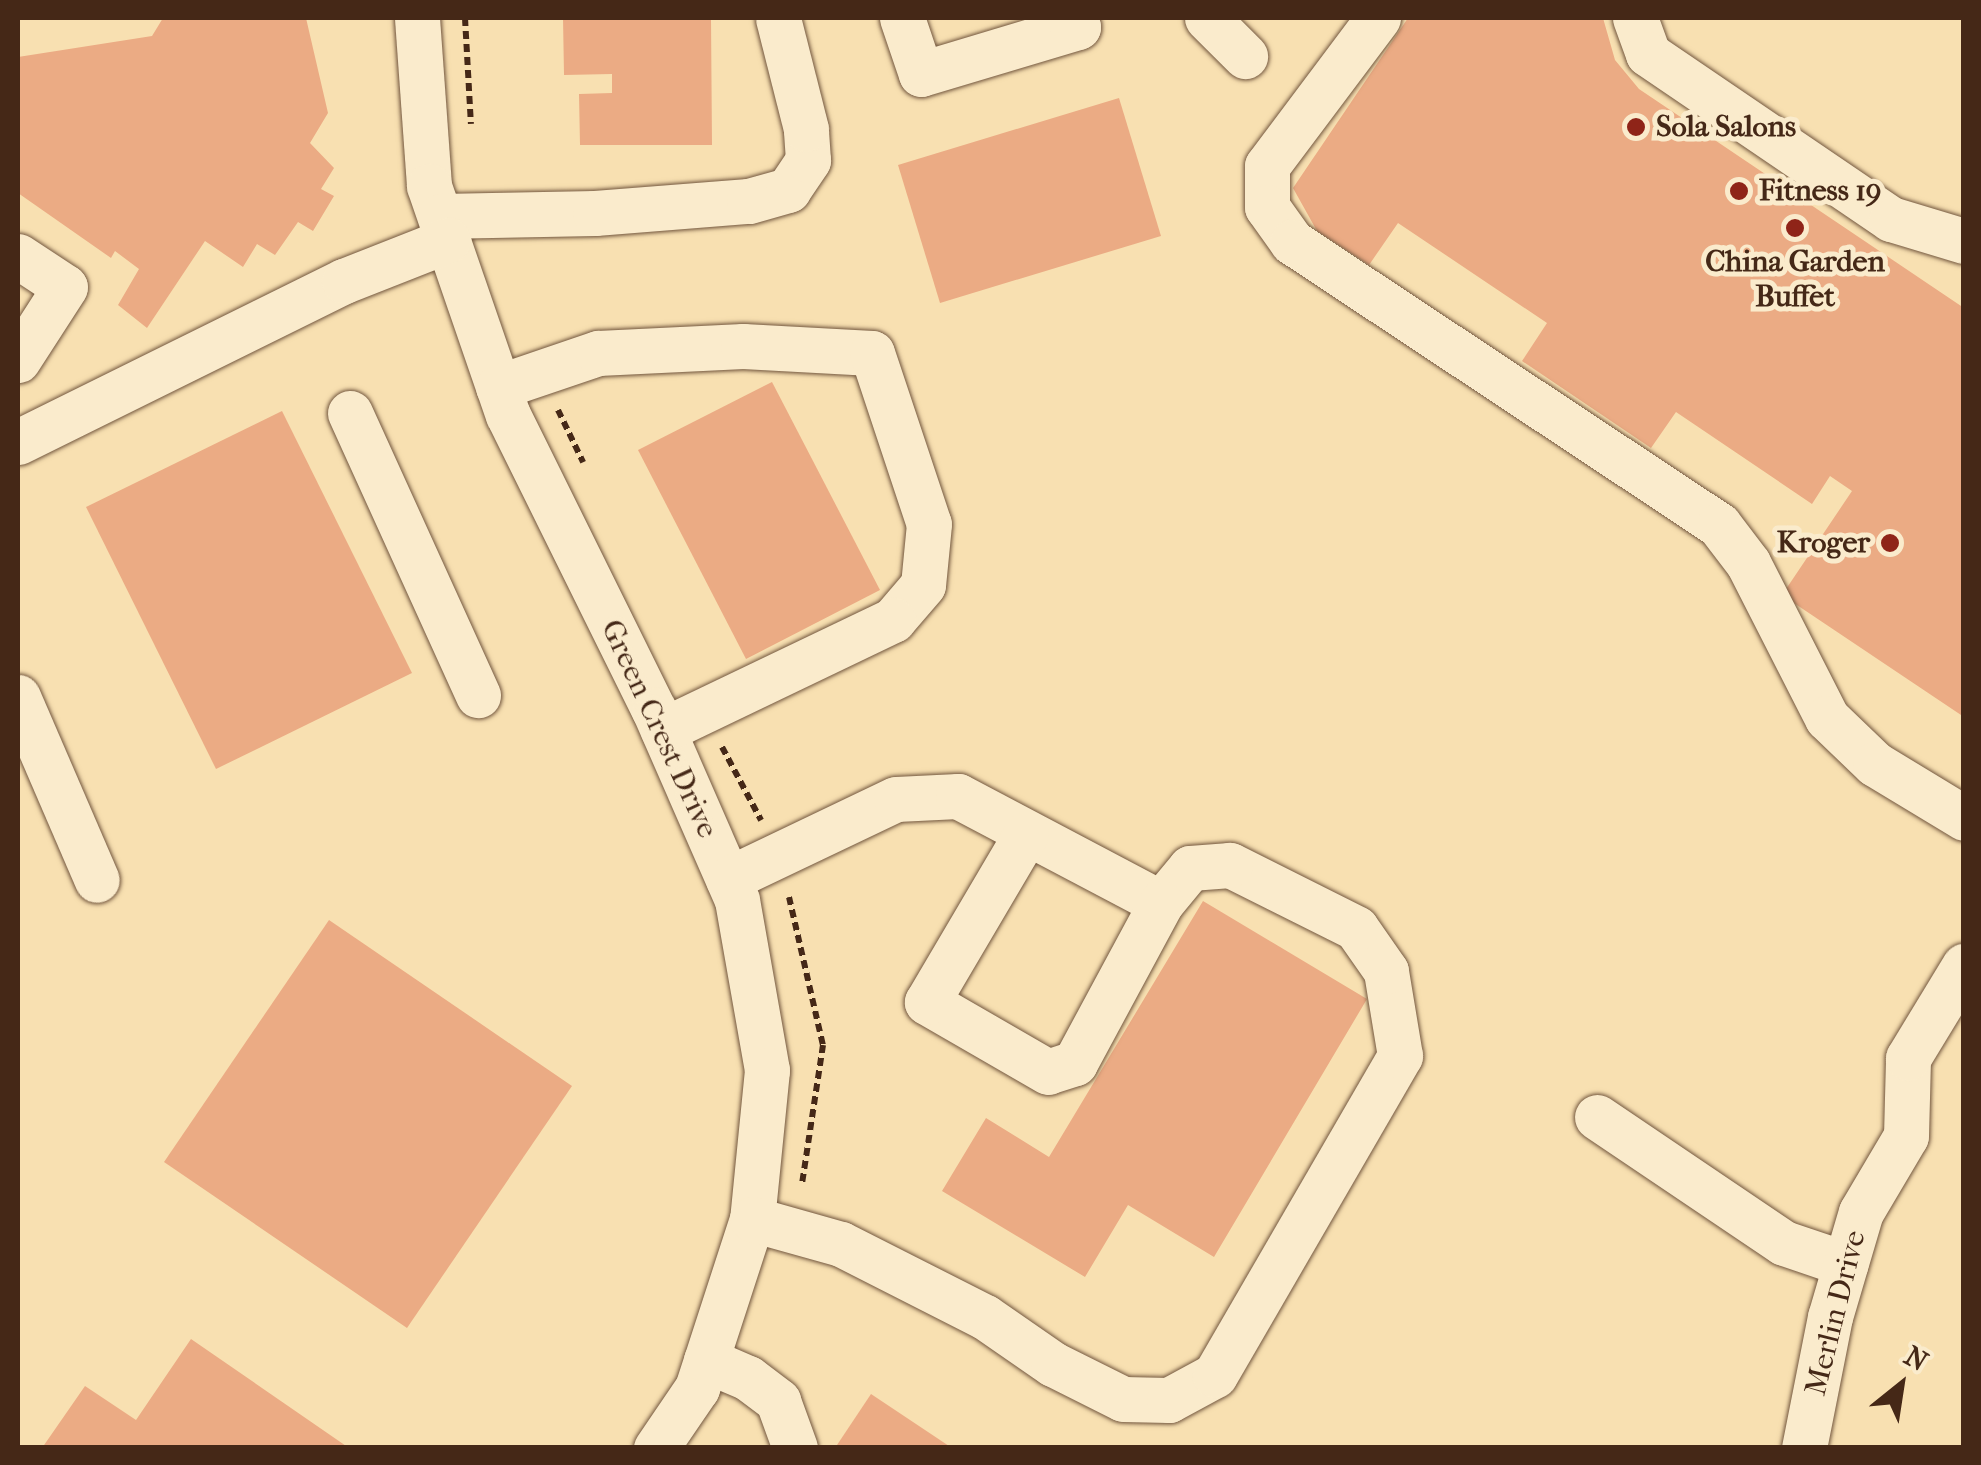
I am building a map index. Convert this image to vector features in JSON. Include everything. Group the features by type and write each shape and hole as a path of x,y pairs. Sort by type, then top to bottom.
{"street":[{"name":"Green Crest Drive","path":"416,18 429,186 498,387 662,730 728,879 768,1070 752,1218 697,1388 656,1448"},
{"path":"18,442 444,228 749,201 788,190 808,160 806,129 778,18"},
{"path":"902,18 920,74 1078,28 1068,18"},
{"path":"1207,18 1246,56"},
{"path":"1378,18 1267,166 1266,207 1292,242 1718,525 1748,563 1828,718 1876,764 1964,818"},
{"path":"1634,18 1648,54 1891,220 1964,241"},
{"path":"18,256 65,287 18,360"},
{"path":"498,387 598,352 744,346 872,353 928,524 922,585 893,620 662,730"},
{"path":"350,413 478,696"},
{"path":"18,697 97,880"},
{"path":"728,879 896,799 958,796 1162,903"},
{"path":"752,1218 842,1244 986,1317 1053,1364 1124,1400 1169,1400 1215,1375 1400,1056 1398,1022 1386,972 1356,928 1230,864 1190,868 1162,903 1075,1063 1048,1072 927,1002 1026,834"},
{"name":"Merlin Drive","path":"1809,1445 1860,1212 1906,1136 1908,1058 1964,966"},
{"path":"1597,1117 1784,1243 1846,1264"},
{"path":"706,1360 748,1378 778,1401 795,1448"}],"building":[{"path":"163,18 306,18 328,113 310,143 334,168 321,189 334,196 313,231 298,222 275,255 257,244 243,267 205,241 147,328 118,305 139,269 115,251 111,258 18,193 18,57 152,36"},
{"path":"563,18 711,18 712,145 580,145 579,94 612,93 612,74 564,75"},
{"path":"1408,18 1603,18 1615,60 1639,89 1964,308 1964,717 1782,595 1852,491 1830,476 1812,504 1676,412 1651,448 1522,361 1547,323 1398,223 1369,265 1317,231 1293,188"},
{"path":"1119,98 1161,236 940,303 898,165"},
{"path":"772,382 880,590 746,659 638,450"},
{"path":"282,411 412,673 216,769 86,507"},
{"path":"1203,901 1367,999 1214,1257 1128,1205 1085,1277 942,1191 986,1118 1049,1157"},
{"path":"329,920 572,1086 407,1328 164,1162"},
{"path":"191,1339 349,1448 42,1448 85,1386 136,1420"},
{"path":"871,1394 952,1448 835,1448"}],"place":[{"name":"Sola Salons","path":"1636,127"},
{"name":"Fitness 19","path":"1739,191"},
{"name":"China Garden Buffet","path":"1795,228"},
{"name":"Kroger","path":"1890,543"}]}
